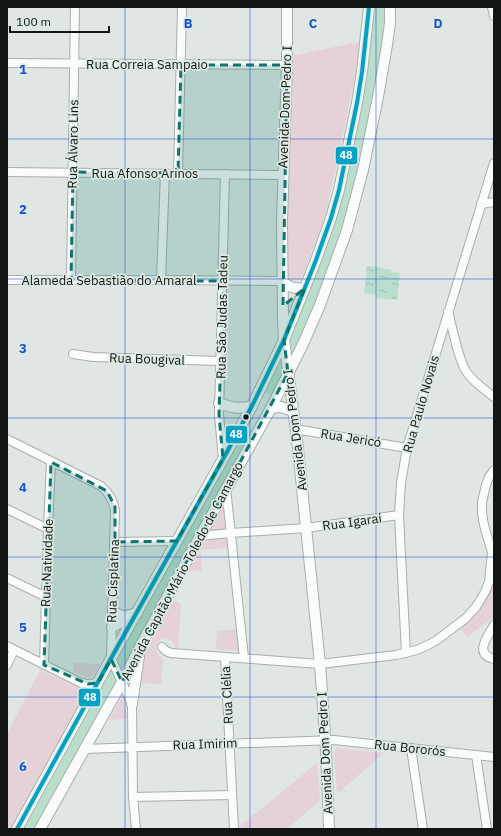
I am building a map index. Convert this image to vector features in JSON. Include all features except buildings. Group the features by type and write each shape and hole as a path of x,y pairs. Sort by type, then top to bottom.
{"main road":[{"name":"Avenida Dom Pedro I","path":"287,7 287,65 283,175 283,306 285,343 296,429 320,664 326,740 329,829"},
{"name":"Avenida Capitão Mário Toledo de Camargo","path":"17,829 98,682 113,662 136,614 223,459 285,343 331,218 357,103 370,7"},
{"name":"Avenida Capitão Mário Toledo de Camargo","path":"40,829 85,749 120,678 141,645 271,408 288,368 303,344 320,305 347,230 363,170 387,45 390,23 390,7"},
{"path":"282,282 289,287 305,288"},
{"path":"283,306 305,288"},
{"path":"219,403 233,408 252,406"},
{"path":"271,408 281,407 293,411"},
{"path":"113,611 122,616 136,614"},
{"path":"112,627 136,614"},
{"path":"132,704 141,645"}],"street":[{"name":"Rua Álvaro Lins","path":"71,280 75,7"},
{"path":"178,173 182,7"},
{"path":"492,7 494,16"},
{"name":"Rua Correia Sampaio","path":"7,63 287,65"},
{"name":"Rua Paulo Novais","path":"406,653 399,515 401,483 407,448 494,163"},
{"name":"Rua Afonso Arinos","path":"7,172 283,175"},
{"path":"161,280 165,173"},
{"name":"Rua São Judas Tadeu","path":"223,459 219,403 225,174"},
{"path":"481,204 494,202"},
{"name":"Alameda Sebastião do Amaral","path":"7,280 282,282"},
{"path":"448,311 464,368 467,373 494,397"},
{"name":"Rua Bougival","path":"73,354 93,357 220,361"},
{"name":"Rua Jericó","path":"296,429 407,448"},
{"name":"Rua Cisplatina","path":"7,439 101,486 107,491 115,507 112,627 113,662 132,704 133,797 136,829"},
{"name":"Rua Natividade","path":"44,665 51,462"},
{"path":"162,647 171,653 320,664 406,653 428,646 472,613 487,587 493,554 485,530 482,502 489,477 494,470"},
{"path":"226,488 244,658"},
{"path":"7,509 48,529"},
{"name":"Rua Igaraí","path":"200,536 306,528 399,515"},
{"path":"115,542 177,541"},
{"path":"7,578 46,597"},
{"path":"494,625 483,647 485,654 494,659"},
{"path":"7,665 11,648 81,683 88,684 98,682"},
{"name":"Rua Clélia","path":"225,657 234,829"},
{"path":"81,683 90,698"},
{"name":"Rua Imirim","path":"85,749 326,740"},
{"name":"Rua Bororós","path":"326,740 494,757"},
{"path":"411,748 422,829"},
{"path":"476,755 487,829"},
{"path":"133,797 232,795"}],"highlighted area":[{"path":"181,65 287,65 283,306 305,288 284,340 288,373 122,682 111,659 98,683 88,684 44,665 51,462 107,491 115,507 115,542 177,541 223,459 219,415 223,281 71,281 73,172 178,173"}],"shaded area":[{"path":"359,42 354,81 323,223 303,275 300,280 295,281 288,275 287,266 291,56"},
{"path":"223,505 228,548 200,550 202,570 187,572"},
{"path":"494,571 494,617 467,637 461,629 475,616 484,603"},
{"path":"173,601 181,604 178,648 176,648 172,641 167,638 159,640 156,649 158,654 163,659 161,684 138,683 142,658"},
{"path":"236,629 239,651 216,649 217,631"},
{"path":"74,663 100,664 92,676 87,677 74,672"},
{"path":"40,670 79,688 83,698 12,829 7,829 7,734"},
{"path":"123,696 127,719 109,720"},
{"path":"336,748 384,753 337,794 334,751"},
{"path":"317,763 320,800 287,829 240,829 239,827"}],"water":[{"path":"367,266 380,267 391,270 391,272 400,273 397,300 376,298 376,295 364,293"}],"waterway":[{"path":"269,388 287,355 307,310 323,268 350,183 370,95 380,7"},
{"path":"31,829 123,661 245,432"}],"transit line":[{"name":"48","path":"17,829 252,406 284,340 316,260 339,190 357,103 369,7"}]}
